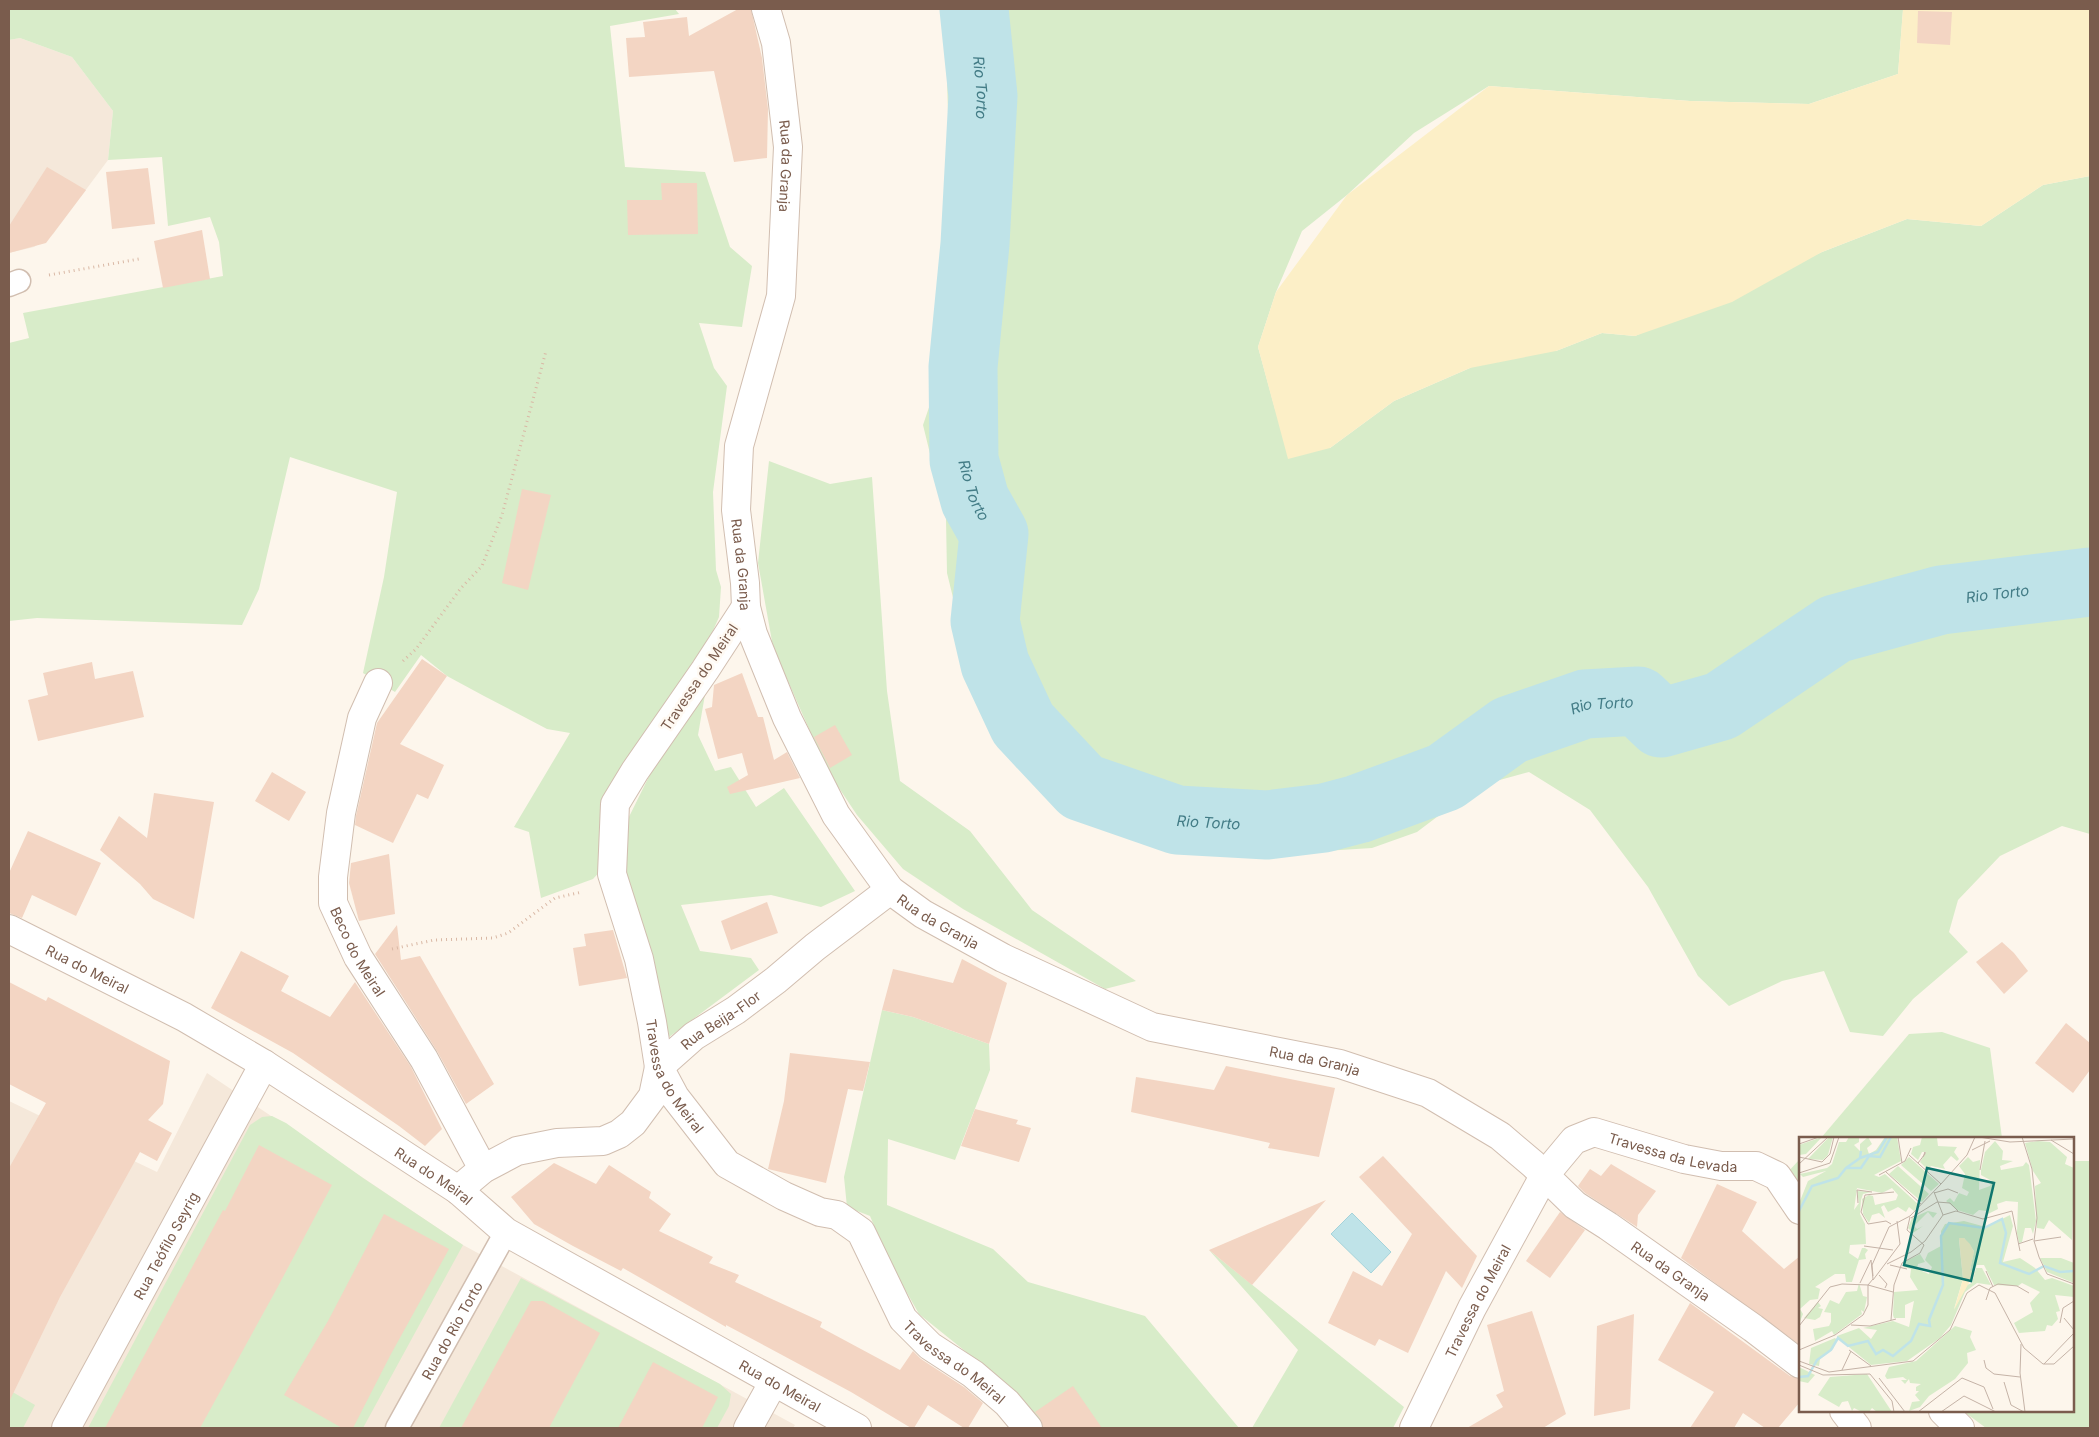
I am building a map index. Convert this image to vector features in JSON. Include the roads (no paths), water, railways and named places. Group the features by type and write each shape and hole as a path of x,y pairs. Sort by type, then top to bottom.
{"street":[{"name":"Rua da Granja","path":"766,9 776,43 788,147 781,296 739,446 736,510 746,607 753,634 787,718 836,815 890,890 923,914 1003,958 1152,1027 1340,1064 1428,1093 1500,1136 1575,1205 1753,1328 1799,1363"},
{"name":"Travessa do Meiral","path":"746,607 635,771 615,804 612,874 639,959 659,1067 675,1097 727,1164 784,1196 820,1212 838,1215 861,1232 903,1319 930,1346 973,1374 1007,1403 1028,1428"},
{"name":"Beco do Meiral","path":"378,682 362,718 342,814 333,878 333,903 358,957 424,1060 483,1169"},
{"name":"Rua Beija-Flor","path":"659,1067 694,1036 736,1010 890,890"},
{"name":"Rua do Meiral","path":"9,929 184,1017 264,1064 458,1190 506,1232 773,1383 857,1428"},
{"name":"Rua Teófilo Seyrig","path":"66,1428 264,1064"},
{"path":"458,1190 483,1169 517,1151 556,1143 603,1141 619,1134 633,1123 653,1096 659,1067"},
{"name":"Travessa da Levada","path":"1544,1176 1574,1140 1594,1132 1684,1159 1720,1166 1756,1166 1777,1176 1799,1209"},
{"name":"Travessa do Meiral","path":"1414,1428 1472,1308 1544,1176"},
{"name":"Rua do Rio Torto","path":"397,1428 506,1232"},
{"path":"748,1428 773,1383"},
{"path":"1845,1412 1857,1428"},
{"path":"1944,1412 1960,1428"}],"water":[{"path":"1352,1213 1391,1252 1371,1273 1331,1234"}],"waterway":[{"name":"Rio Torto","path":"974,9 983,96 975,244 963,367 964,460 975,500 994,534 985,621 995,664 1023,724 1082,787 1177,820 1267,825 1324,818 1358,809 1445,777 1510,730 1585,704 1638,701 1661,723 1721,706 1835,629 1941,600 2090,582"}]}
